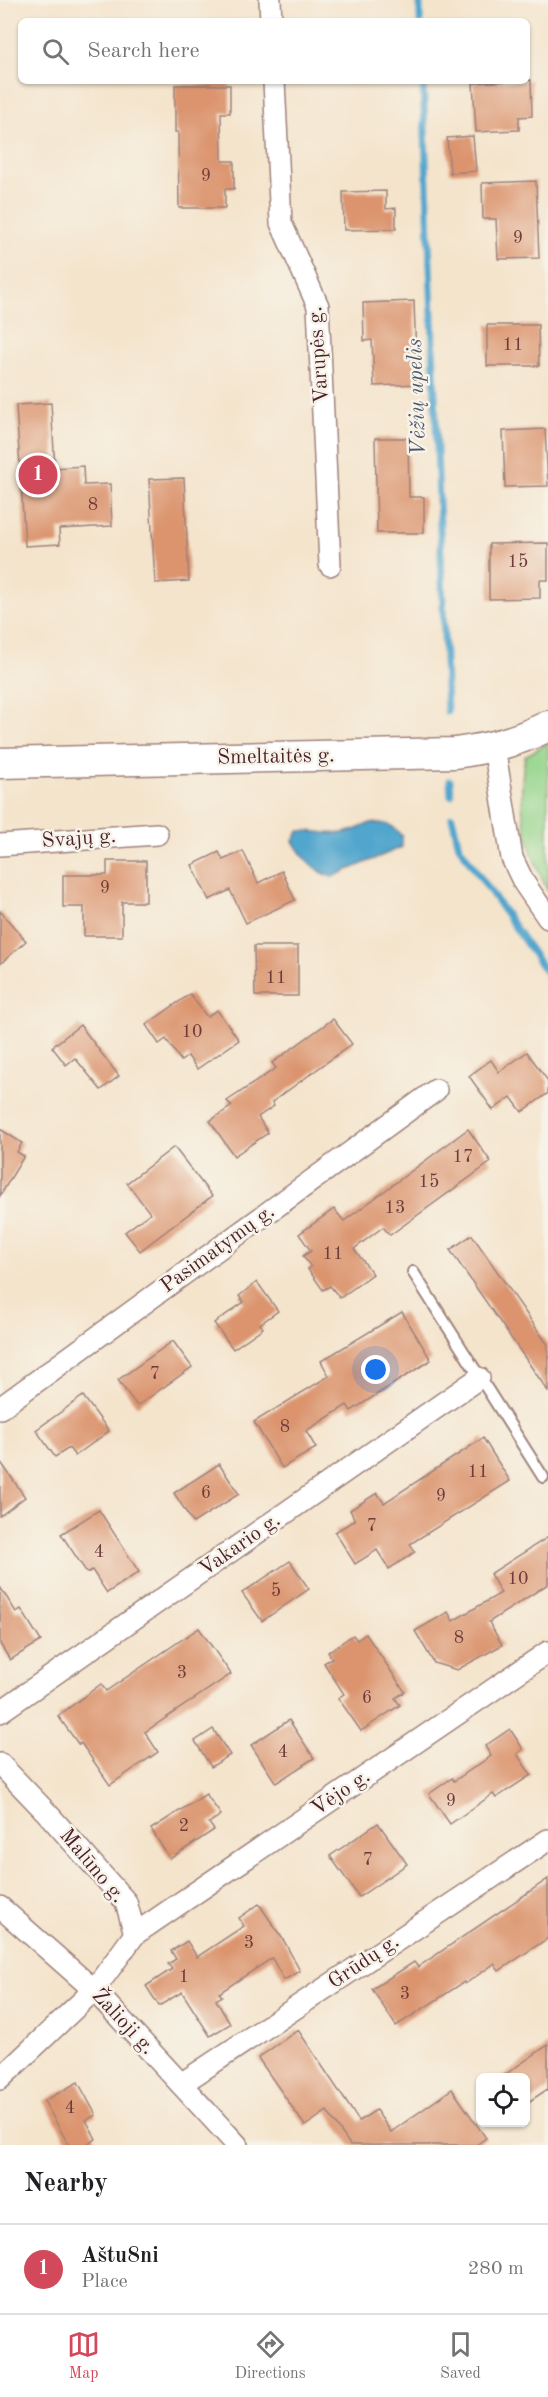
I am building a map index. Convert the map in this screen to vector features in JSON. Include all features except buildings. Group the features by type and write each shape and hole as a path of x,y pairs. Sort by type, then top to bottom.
{"main road":[{"name":"Smeltaitės g.","path":"0,764 455,753 495,747 521,740 548,726"}],"street":[{"path":"270,0 271,18"},
{"name":"Varupės g.","path":"274,84 281,223 318,306 330,565"},
{"path":"495,747 512,858 524,883 548,918"},
{"name":"Svajų g.","path":"0,845 158,834"},
{"name":"Pasimatymų g.","path":"0,1408 436,1089"},
{"name":"Vakario g.","path":"0,1712 479,1378"},
{"name":"Vėjo g.","path":"135,1934 548,1652"},
{"name":"Malūno g.","path":"0,1764 126,1902 135,1934"},
{"name":"Grūdų g.","path":"180,2084 548,1840"},
{"name":"Žalioji g.","path":"0,1907 94,1990 237,2145"},
{"path":"0,2079 94,1990 135,1934"}],"lane":[{"path":"413,1272 543,1477"}],"green space":[{"path":"548,743 548,892 529,842 522,792 525,756"}],"water":[{"path":"371,823 385,824 395,829 402,836 402,847 332,877 309,862 293,841 299,831 343,833"}],"waterway":[{"name":"Vėžių upelis","path":"420,0 420,18"},
{"name":"Vėžių upelis","path":"423,84 447,711"},
{"name":"Vėžių upelis","path":"450,781 451,795"},
{"name":"Vėžių upelis","path":"452,817 459,846 548,975"}],"place":[{"name":"Aštu8ni","path":"38,475"}]}
